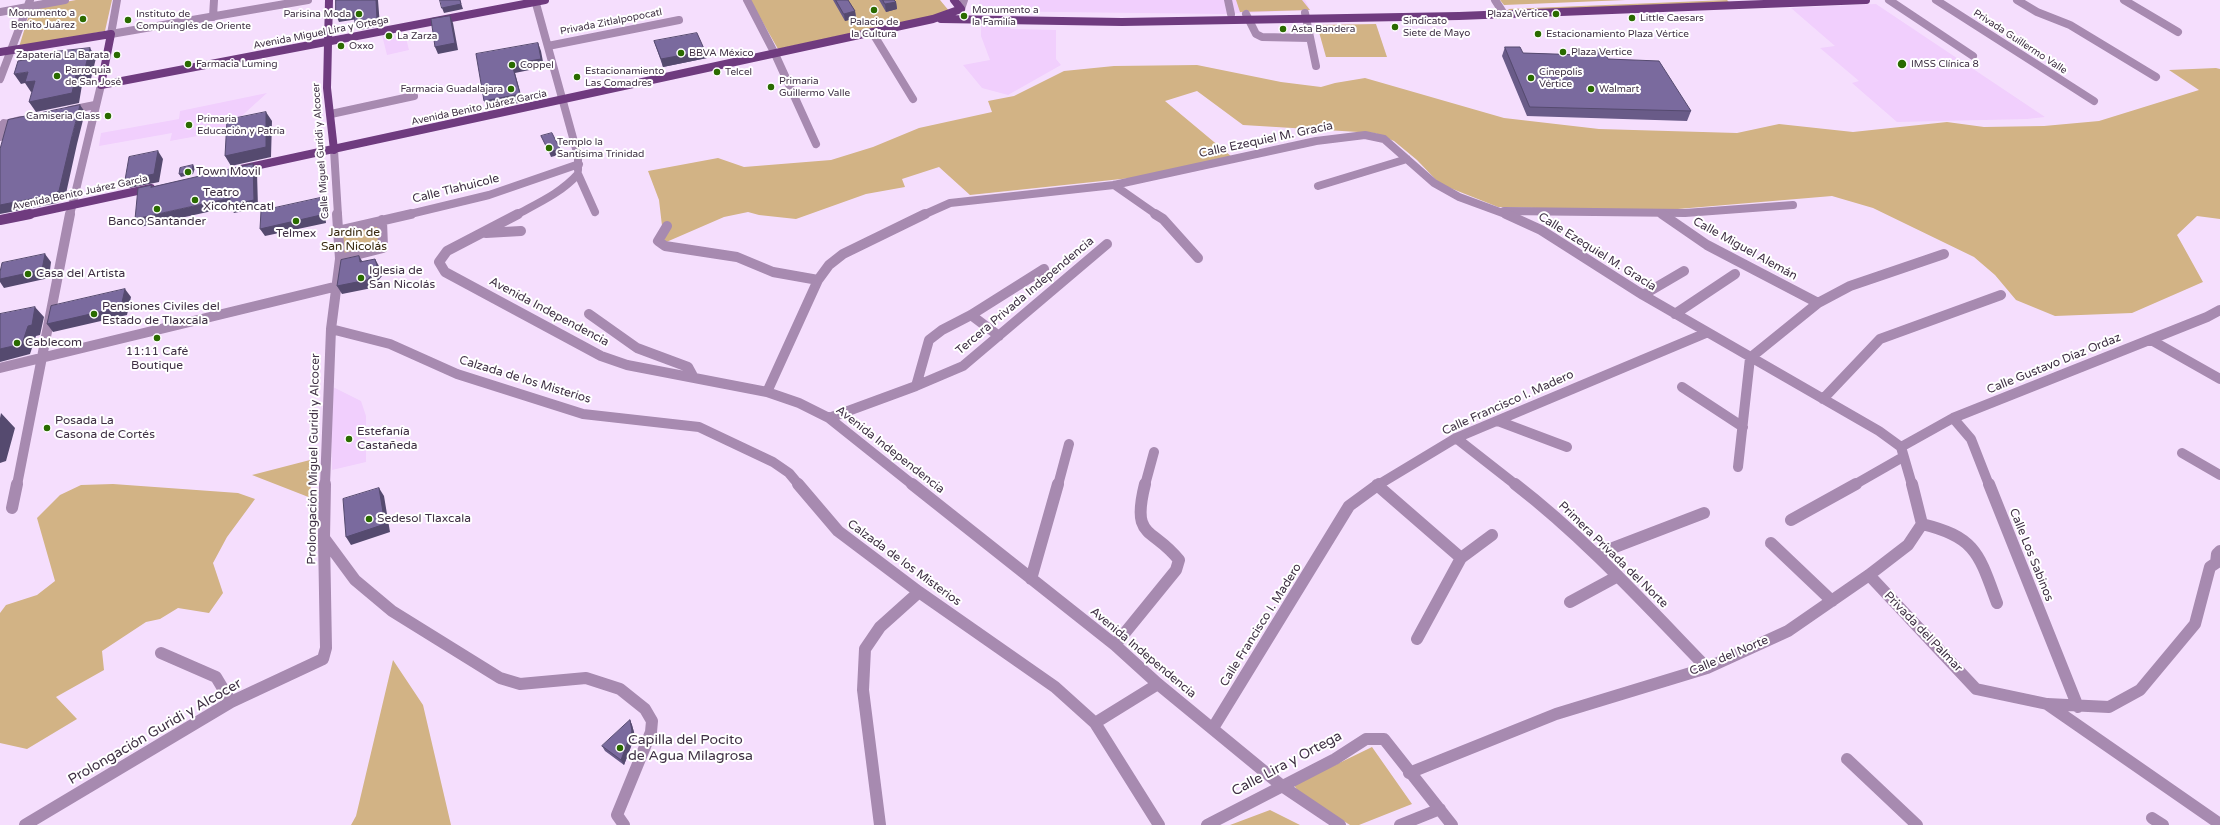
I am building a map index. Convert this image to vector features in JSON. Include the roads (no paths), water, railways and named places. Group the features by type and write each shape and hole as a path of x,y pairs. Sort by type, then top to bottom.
{"main road":[{"name":"Calle Miguel Guridi y Alcocer","path":"329,0 327,88 334,150"},
{"name":"Avenida Miguel Lira y Ortega","path":"101,85 545,0"},
{"path":"954,0 961,9 984,15 1122,19 1231,14 1247,16"},
{"path":"1502,11 1709,0"},
{"path":"933,19 1122,19 1502,11 1745,2 1866,0"},
{"name":"Avenida Benito Juárez García","path":"234,171 933,19 961,9"},
{"path":"0,52 111,34 101,85"},
{"name":"Avenida Benito Juárez García","path":"0,220 157,187"}],"street":[{"path":"0,12 29,3 65,0"},
{"path":"117,0 111,34 308,0"},
{"path":"213,17 214,0"},
{"path":"747,0 775,54 816,144"},
{"path":"961,9 964,0"},
{"path":"1228,0 1231,14"},
{"path":"1494,0 1502,11"},
{"path":"1889,0 1973,56"},
{"name":"Privada Guillermo Valle","path":"1936,0 2094,102"},
{"path":"2017,0 2037,12 2070,25 2156,77"},
{"path":"2124,0 2178,32"},
{"path":"535,1 563,99 579,164 578,174 595,212"},
{"path":"0,79 29,3"},
{"path":"1305,15 1316,66"},
{"path":"1247,16 1256,34 1262,37 1310,38"},
{"name":"Privada Zitlalpopocatl","path":"548,46 679,20"},
{"path":"872,32 913,99"},
{"path":"12,508 40,358 72,204 101,85"},
{"path":"331,114 414,96"},
{"path":"60,112 96,105"},
{"path":"0,137 2,124 32,118"},
{"name":"Calle Ezequiel M. Gracía","path":"767,392 818,280 829,265 843,254 950,203 1114,185 1316,141 1365,135 1384,139 1434,183 1452,194 1498,210 1541,230 1706,333 1879,431 1902,452"},
{"name":"Calle Miguel Guridi y Alcocer","path":"334,150 337,231 340,259"},
{"path":"1318,186 1407,159"},
{"name":"Calle Tlahuicole","path":"337,231 489,195 579,164"},
{"name":"Avenida Independencia","path":"578,174 570,183 547,198 447,251 439,262 445,272 601,356 627,365 767,392 799,403 830,418 1115,645 1158,684 1282,786 1340,825"},
{"path":"1114,185 1163,219 1198,258"},
{"path":"1498,210 1662,214 1793,205"},
{"name":"Calle Miguel Alemán","path":"1662,214 1707,245 1818,303"},
{"path":"340,259 383,248 382,220"},
{"path":"666,226 658,240 660,244 665,246 737,257 773,272 818,280"},
{"path":"482,233 521,231"},
{"name":"Tercera Privada Independencia","path":"830,418 916,386 963,366 1107,244"},
{"path":"1738,467 1750,358 1818,303 1850,286 1944,254"},
{"name":"Prolongación Miguel Guridi y Alcocer","path":"324,659 326,648 324,538 328,381 331,330 338,286 340,259"},
{"name":"Tercera Privada Independencia","path":"916,386 929,340 942,330 971,315 1044,269"},
{"path":"1643,295 1684,271"},
{"path":"1675,314 1735,274"},
{"path":"0,368 338,286"},
{"path":"1822,399 1880,339 2001,295"},
{"name":"Calle Gustavo Díaz Ordaz","path":"1791,520 1902,452 1953,418 2151,340 2220,310"},
{"path":"589,314 637,348 688,367 694,378"},
{"path":"971,315 999,336"},
{"name":"Calzada de los Misterios","path":"331,330 390,344 457,374 583,414 699,426 773,462 789,473 838,531 919,592 1055,687 1095,723 1159,825"},
{"name":"Calle Francisco I. Madero","path":"1212,728 1349,506 1377,485 1456,438 1706,333"},
{"path":"2151,340 2220,379"},
{"path":"1682,387 1743,427"},
{"name":"Calle Los Sabinos","path":"1953,418 1971,439 2078,707"},
{"path":"1498,420 1567,447"},
{"name":"Primera Privada del Norte","path":"1456,438 1546,507 1597,554 1707,668"},
{"path":"1031,579 1069,444"},
{"path":"1115,645 1176,570 1179,560 1172,551 1147,532 1140,522 1139,512 1154,452"},
{"path":"1902,452 1918,504 1922,524 1938,527 1967,540 1981,559 1997,603"},
{"path":"2182,453 2220,475"},
{"path":"1377,485 1461,558"},
{"path":"1597,554 1704,513"},
{"name":"Calle del Norte","path":"1409,773 1556,714 1707,668 1788,631 1869,576 1908,545 1922,524"},
{"path":"1417,639 1461,558 1492,535"},
{"path":"324,538 355,580 392,611 500,678 520,684 586,678 620,689 644,709 652,721 651,732 617,815 624,825"},
{"path":"1771,543 1832,601"},
{"path":"2047,704 2078,707 2109,707 2140,690 2195,624 2210,567 2218,563 2217,554 2220,551"},
{"path":"1570,602 1618,576"},
{"name":"Privada del Palmar","path":"1869,576 1976,689 2047,704"},
{"path":"880,825 863,690 865,649 880,627 919,592"},
{"path":"161,653 216,677 231,702"},
{"name":"Prolongación Guridi y Alcocer","path":"24,825 231,702 324,659"},
{"path":"1095,723 1158,684"},
{"path":"2047,704 2220,824"},
{"name":"Calle Lira y Ortega","path":"1208,825 1335,759 1366,739 1384,739 1397,753 1409,773"},
{"path":"1847,759 1917,825"},
{"path":"1409,773 1440,808 1452,825"},
{"path":"1400,825 1440,808"}],"place":[{"name":"Palacio de la Cultura","path":"874,10"},
{"name":"Parisina Moda","path":"359,14"},
{"name":"Plaza Vértice","path":"1556,14"},
{"name":"Monumento a la Familia","path":"964,16"},
{"name":"Little Caesars","path":"1632,18"},
{"name":"Monumento a Benito Juárez","path":"83,19"},
{"name":"Instituto de Compuinglés de Oriente","path":"128,20"},
{"name":"Sindicato Siete de Mayo","path":"1395,27"},
{"name":"Asta Bandera","path":"1283,29"},
{"name":"Estacionamiento Plaza Vértice","path":"1538,34"},
{"name":"La Zarza","path":"389,36"},
{"name":"Oxxo","path":"341,46"},
{"name":"Plaza Vertice","path":"1563,52"},
{"name":"BBVA México","path":"681,53"},
{"name":"Zapatería La Barata","path":"117,55"},
{"name":"Farmacia Luming","path":"188,64"},
{"name":"IMSS Clínica 8","path":"1902,64"},
{"name":"Coppel","path":"512,65"},
{"name":"Telcel","path":"717,72"},
{"name":"Parroquia de San José","path":"57,76"},
{"name":"Estacionamiento Las Comadres","path":"577,77"},
{"name":"Cinepolis Vértice","path":"1531,78"},
{"name":"Primaria Guillermo Valle","path":"771,87"},
{"name":"Farmacia Guadalajara","path":"511,89"},
{"name":"Walmart","path":"1591,89"},
{"name":"Camiseria Class","path":"108,116"},
{"name":"Primaria Educación y Patria","path":"189,125"},
{"name":"Templo la Santísima Trinidad","path":"549,148"},
{"name":"Town Movil","path":"188,172"},
{"name":"Teatro Xicohténcatl","path":"195,200"},
{"name":"Banco Santander","path":"157,209"},
{"name":"Telmex","path":"296,221"},
{"name":"Casa del Artista","path":"28,274"},
{"name":"Iglesia de San Nicolás","path":"361,278"},
{"name":"Pensiones Civiles del Estado de Tlaxcala","path":"94,314"},
{"name":"11:11 Café Boutique","path":"157,338"},
{"name":"Cablecom","path":"17,343"},
{"name":"Posada La Casona de Cortés","path":"47,428"},
{"name":"Estefanía Castañeda","path":"349,439"},
{"name":"Sedesol Tlaxcala","path":"369,519"},
{"name":"Capilla del Pocito de Agua Milagrosa","path":"620,748"}],"park label":[{"name":"Jardín de San Nicolás","path":"354,240"}]}
